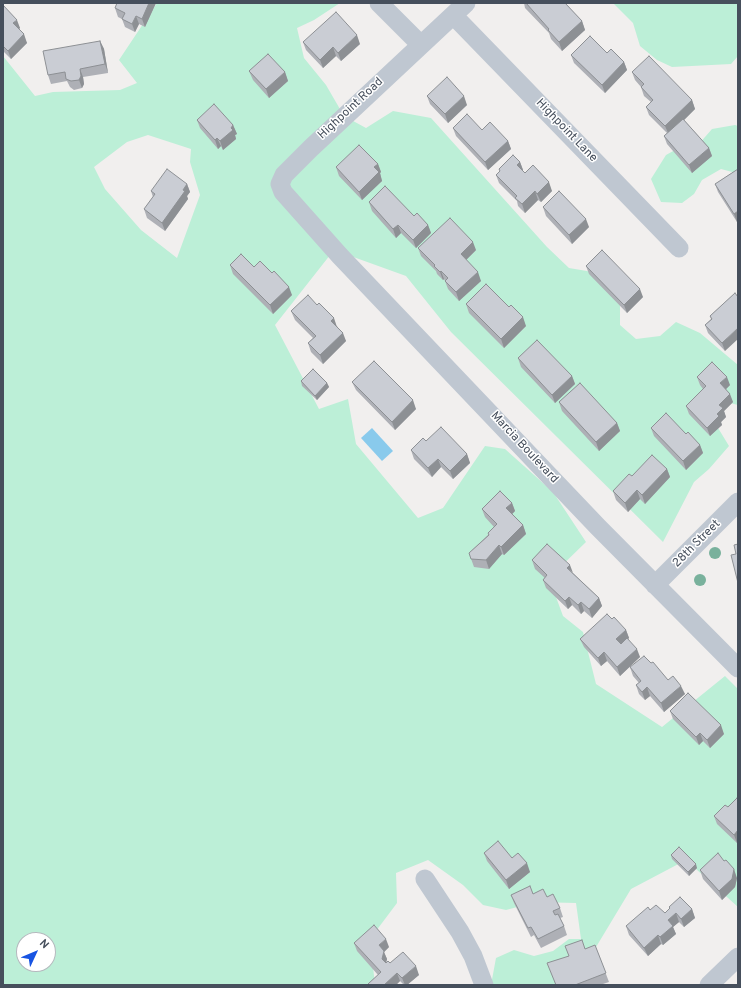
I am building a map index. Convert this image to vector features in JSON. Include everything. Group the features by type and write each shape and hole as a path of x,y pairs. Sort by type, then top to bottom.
{"street":[{"path":"379,3 421,45"},
{"name":"Highpoint Road","path":"312,225 283,192 280,184 284,175 460,9"},
{"name":"Highpoint Lane","path":"460,9 679,248"},
{"name":"Marcia Boulevard","path":"312,225 598,527 738,668"},
{"name":"28th Street","path":"656,585 738,502"},
{"path":"425,879 460,932 484,985"},
{"path":"709,985 738,957"}],"green space":[{"path":"157,3 340,3 314,20 297,28 304,58 326,85 344,116 366,128 393,111 431,118 547,247 569,268 628,278 620,304 620,325 636,339 660,336 676,322 700,333 738,365 738,405 698,395 729,446 709,469 694,482 663,542 451,332 406,276 334,250 275,325 319,409 348,399 356,444 418,518 443,508 485,446 505,449 553,492 586,542 549,578 563,616 583,632 596,684 662,727 725,676 738,689 738,907 686,860 631,889 590,957 598,985 491,985 496,958 514,950 534,956 553,951 569,939 581,939 576,903 536,902 506,910 483,905 463,885 428,860 396,873 397,903 370,939 375,985 3,985 3,56 35,96 53,92 120,90 137,83 119,60","holes":["148,135 191,149 190,162 200,195 177,258 141,230 105,189 94,167 127,142"]},
{"path":"613,3 738,3 738,56 731,64 672,67 657,60 640,46 633,23"},
{"path":"735,125 738,126 738,176 736,173 721,169 702,180 694,194 682,203 661,202 651,179 666,155 684,145 698,145 712,129"}],"water":[{"path":"372,428 393,451 382,461 361,438"}],"building":[{"path":"117,3 149,3 142,19 136,16 132,24 122,19 125,13 115,8"},
{"path":"526,3 565,3 582,21 559,42"},
{"path":"3,5 17,20 13,23 24,34 8,51 3,46"},
{"path":"336,12 357,35 338,53 333,47 320,60 303,42"},
{"path":"590,36 607,53 611,49 624,62 602,85 571,55"},
{"path":"100,41 105,64 80,69 81,76 79,80 71,81 66,79 65,72 48,75 43,51"},
{"path":"268,54 285,72 266,89 249,71"},
{"path":"649,56 692,100 665,126 646,107 653,100 641,87 644,84 632,72"},
{"path":"447,77 464,96 445,114 427,96"},
{"path":"214,104 233,125 231,128 233,130 220,141 217,138 215,140 197,120"},
{"path":"467,114 482,130 490,122 508,141 485,162 453,128"},
{"path":"683,119 709,148 689,165 664,136"},
{"path":"359,145 378,164 374,167 379,172 359,192 336,167"},
{"path":"513,155 520,162 517,165 525,173 533,165 549,182 537,194 535,191 522,204 515,198 517,196 496,175 500,171 499,169"},
{"path":"167,169 187,184 183,190 185,191 162,223 144,209 155,194 151,191"},
{"path":"738,169 738,211 734,214 715,184"},
{"path":"385,186 414,216 417,213 428,225 413,240 398,225 393,229 369,202"},
{"path":"559,191 586,219 569,235 543,207"},
{"path":"450,218 473,242 461,254 478,272 456,292 445,281 448,278 434,266 435,265 418,248"},
{"path":"602,250 640,289 624,305 586,266"},
{"path":"241,254 254,267 260,261 272,273 274,271 289,287 270,305 230,265"},
{"path":"486,284 509,307 511,305 523,317 501,339 466,304"},
{"path":"735,293 738,297 738,328 722,343 705,325 712,319 710,316"},
{"path":"308,295 317,305 319,303 334,318 331,321 343,333 320,355 308,343 316,336 291,311"},
{"path":"537,340 572,376 552,395 518,358"},
{"path":"374,361 413,400 392,422 352,382"},
{"path":"712,362 727,377 720,383 730,394 719,405 723,408 717,414 719,416 707,428 686,406 706,386 697,377"},
{"path":"313,369 327,383 315,396 301,381"},
{"path":"580,383 617,423 596,442 559,402"},
{"path":"666,413 686,434 688,432 700,445 683,461 651,428"},
{"path":"441,427 467,454 450,471 438,459 428,468 411,450 423,438 426,441"},
{"path":"652,455 667,469 642,495 637,490 625,503 613,491 629,474 632,476"},
{"path":"500,491 512,503 506,508 523,525 501,547 499,545 486,560 471,559 469,553 489,535 488,533 497,524 482,509"},
{"path":"547,544 570,565 567,568 599,598 589,609 581,602 578,605 569,597 565,601 543,580 547,575 532,560"},
{"path":"738,544 738,583 731,555 736,554 734,545"},
{"path":"607,614 612,619 614,617 626,630 616,639 621,644 627,638 637,649 617,667 604,652 598,658 580,639"},
{"path":"644,656 651,663 653,662 668,680 673,676 681,686 661,703 647,687 642,692 636,685 641,681 630,667"},
{"path":"688,693 721,725 707,740 700,733 696,737 670,711"},
{"path":"737,798 738,830 734,835 714,816 725,805 728,807"},
{"path":"498,841 512,858 518,853 527,863 506,880 484,853"},
{"path":"679,847 696,864 688,872 671,855"},
{"path":"718,853 724,861 726,860 734,869 732,879 719,891 700,870"},
{"path":"530,886 533,894 543,889 547,897 553,894 560,908 553,911 555,915 558,914 564,926 538,939 531,927 528,928 511,895"},
{"path":"680,897 692,909 681,919 676,913 668,920 673,926 660,937 658,935 644,948 626,926 648,907 650,910 656,905 665,913"},
{"path":"374,925 386,939 379,945 384,951 382,959 386,963 388,961 390,963 403,952 416,966 402,978 397,973 384,985 368,984 381,972 354,943"},
{"path":"582,940 585,949 595,945 606,973 575,985 556,985 547,963 569,956 565,946"}]}
